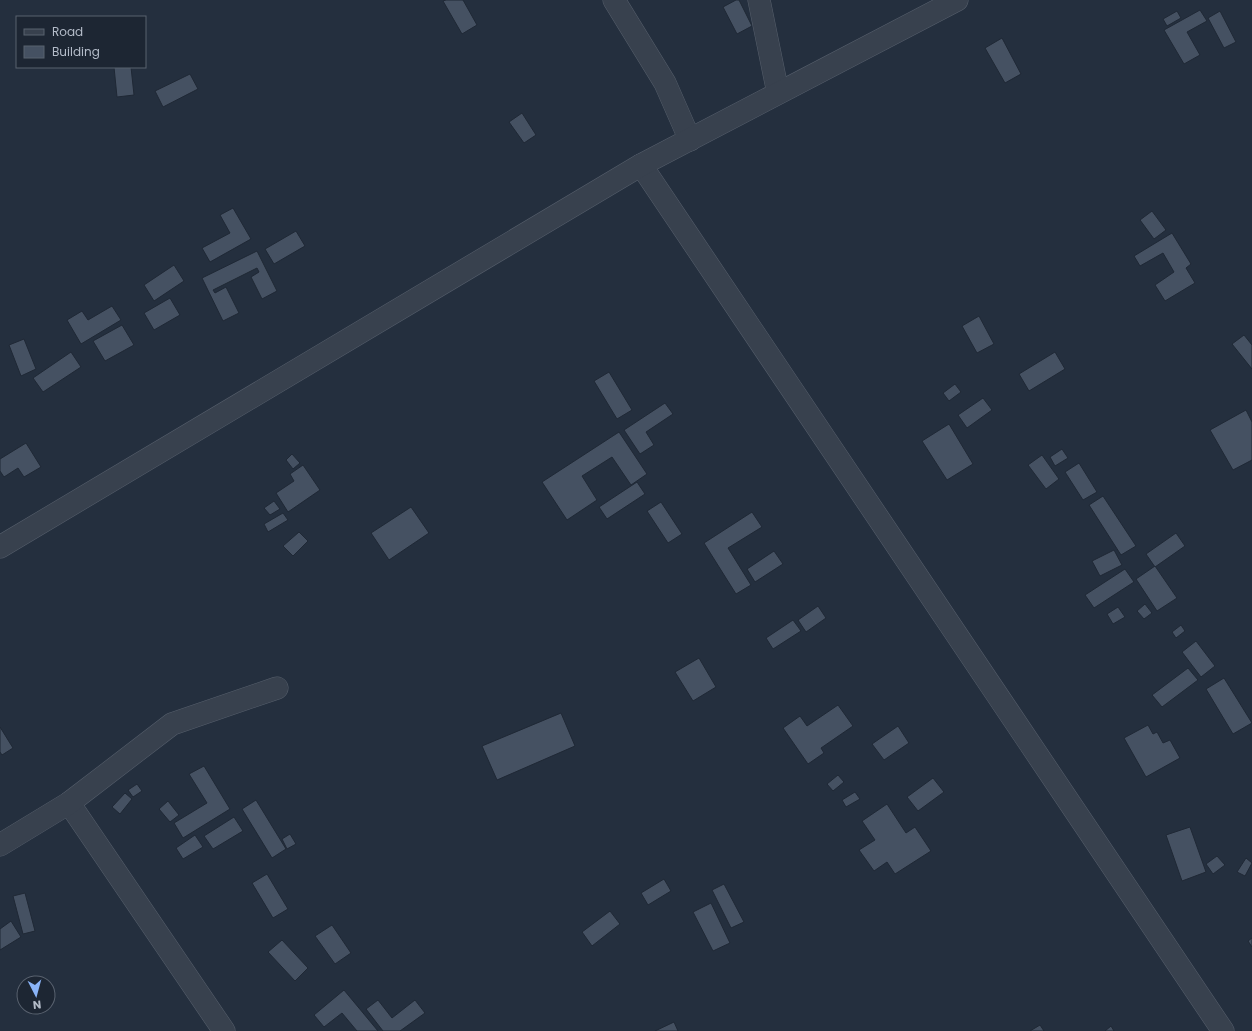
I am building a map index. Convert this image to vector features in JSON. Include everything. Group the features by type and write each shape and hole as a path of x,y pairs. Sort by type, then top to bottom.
{"street":[{"path":"614,0 665,83 690,140"},
{"path":"759,0 778,94"},
{"path":"0,548 641,165 957,0"},
{"path":"641,165 1223,1031"},
{"path":"0,845 69,803 172,724 277,688"},
{"path":"69,803 224,1031"}],"building":[{"path":"463,0 477,25 462,34 443,1"},
{"path":"736,0 739,0 752,26 737,34 723,7"},
{"path":"1200,10 1207,21 1187,32 1200,55 1184,64 1164,30"},
{"path":"1177,11 1181,18 1167,26 1163,19"},
{"path":"1220,11 1236,42 1224,48 1208,18"},
{"path":"1002,38 1021,74 1005,83 985,48"},
{"path":"114,68 131,68 134,95 117,97"},
{"path":"190,74 198,89 163,107 155,91"},
{"path":"522,113 536,135 524,143 509,122"},
{"path":"233,208 251,239 210,262 202,248 230,233 220,215"},
{"path":"1152,211 1166,230 1154,239 1140,220"},
{"path":"296,231 305,246 274,264 265,249"},
{"path":"1172,233 1191,264 1186,268 1195,283 1165,301 1155,285 1174,272 1163,253 1140,266 1134,256"},
{"path":"257,251 277,291 262,299 251,277 259,272 257,268 213,290 215,293 226,287 239,313 223,321 202,278"},
{"path":"174,265 184,281 154,301 144,285"},
{"path":"170,298 180,315 154,330 144,313"},
{"path":"112,306 121,320 81,344 67,320 82,311 88,320"},
{"path":"979,316 994,344 977,353 962,326"},
{"path":"122,325 134,345 105,361 93,341"},
{"path":"1244,335 1252,345 1252,369 1232,344"},
{"path":"24,339 36,369 21,376 9,345"},
{"path":"71,352 81,367 43,392 33,378"},
{"path":"1055,352 1065,369 1029,391 1019,374"},
{"path":"609,372 632,410 617,419 594,381"},
{"path":"955,384 961,392 949,401 943,393"},
{"path":"983,398 992,410 967,428 958,415"},
{"path":"665,403 673,414 646,432 654,445 640,454 624,430"},
{"path":"1246,410 1252,422 1252,460 1233,470 1210,430"},
{"path":"949,424 973,464 947,480 922,441"},
{"path":"619,432 647,474 631,485 612,457 582,476 597,500 567,520 542,482"},
{"path":"26,443 41,467 24,477 18,468 4,477 0,471 0,459"},
{"path":"1062,449 1068,458 1055,466 1050,457"},
{"path":"292,454 300,463 293,469 286,460"},
{"path":"1042,455 1059,479 1046,489 1028,465"},
{"path":"1079,463 1097,492 1083,500 1065,472"},
{"path":"303,465 320,490 288,512 276,493 294,481 290,474"},
{"path":"637,482 645,494 607,519 599,507"},
{"path":"1103,496 1136,546 1121,555 1089,505"},
{"path":"274,501 280,509 270,515 264,508"},
{"path":"661,502 682,534 668,543 647,511"},
{"path":"411,507 429,533 389,560 371,533"},
{"path":"752,512 762,527 728,548 751,585 736,594 704,543"},
{"path":"283,513 288,520 268,532 264,524"},
{"path":"299,532 308,541 293,556 283,546"},
{"path":"1176,533 1185,546 1155,567 1146,554"},
{"path":"1114,550 1122,565 1100,576 1092,561"},
{"path":"774,551 783,564 755,582 747,569"},
{"path":"1155,566 1177,598 1157,611 1136,579"},
{"path":"1125,569 1134,582 1094,608 1085,595"},
{"path":"1145,604 1152,613 1144,619 1137,611"},
{"path":"818,606 826,618 806,632 798,620"},
{"path":"1118,607 1125,617 1113,624 1107,614"},
{"path":"793,620 801,631 773,649 766,638"},
{"path":"1181,625 1185,631 1176,638 1172,632"},
{"path":"1196,641 1215,666 1201,677 1182,652"},
{"path":"699,658 716,687 693,701 675,672"},
{"path":"1188,668 1198,680 1162,707 1152,695"},
{"path":"1224,678 1252,723 1233,734 1206,689"},
{"path":"838,705 853,726 821,748 824,753 808,764 783,728 800,716 807,726"},
{"path":"561,713 575,746 497,780 482,746"},
{"path":"1148,725 1153,734 1157,732 1163,743 1170,740 1180,758 1146,777 1124,738"},
{"path":"898,726 909,743 884,760 872,744"},
{"path":"0,727 13,748 2,755 0,752"},
{"path":"204,766 230,809 183,838 174,823 207,803 189,774"},
{"path":"838,775 844,782 833,791 827,784"},
{"path":"933,778 944,792 918,811 907,797"},
{"path":"137,784 142,791 133,797 128,790"},
{"path":"855,792 860,799 846,807 842,800"},
{"path":"125,793 132,799 120,814 112,807"},
{"path":"256,800 286,849 272,858 242,809"},
{"path":"168,801 179,815 170,822 159,809"},
{"path":"887,804 906,833 915,827 931,851 895,874 887,862 874,871 859,850 875,840 862,821"},
{"path":"234,817 243,831 213,849 204,836"},
{"path":"1190,827 1206,872 1182,881 1166,835"},
{"path":"290,834 296,844 287,849 282,839"},
{"path":"195,835 203,847 183,859 176,848"},
{"path":"1217,856 1225,865 1213,874 1206,864"},
{"path":"1246,858 1252,863 1245,876 1237,872"},
{"path":"267,874 288,909 273,918 252,883"},
{"path":"664,879 671,891 648,905 641,893"},
{"path":"724,884 744,922 731,928 712,890"},
{"path":"25,893 35,931 23,934 13,896"},
{"path":"711,903 730,943 713,951 693,912"},
{"path":"610,911 620,924 592,946 582,932"},
{"path":"11,921 21,937 0,950 0,929"},
{"path":"332,925 351,953 335,964 315,936"},
{"path":"1252,938 1252,947 1248,941"},
{"path":"282,940 308,968 295,981 268,952"},
{"path":"344,990 378,1031 357,1031 342,1013 324,1027 314,1015"},
{"path":"378,1000 392,1018 415,1000 425,1013 400,1031 383,1031 366,1009"},
{"path":"674,1022 678,1031 655,1031"},
{"path":"1040,1025 1044,1031 1030,1031"},
{"path":"1111,1026 1114,1031 1105,1031"}]}
